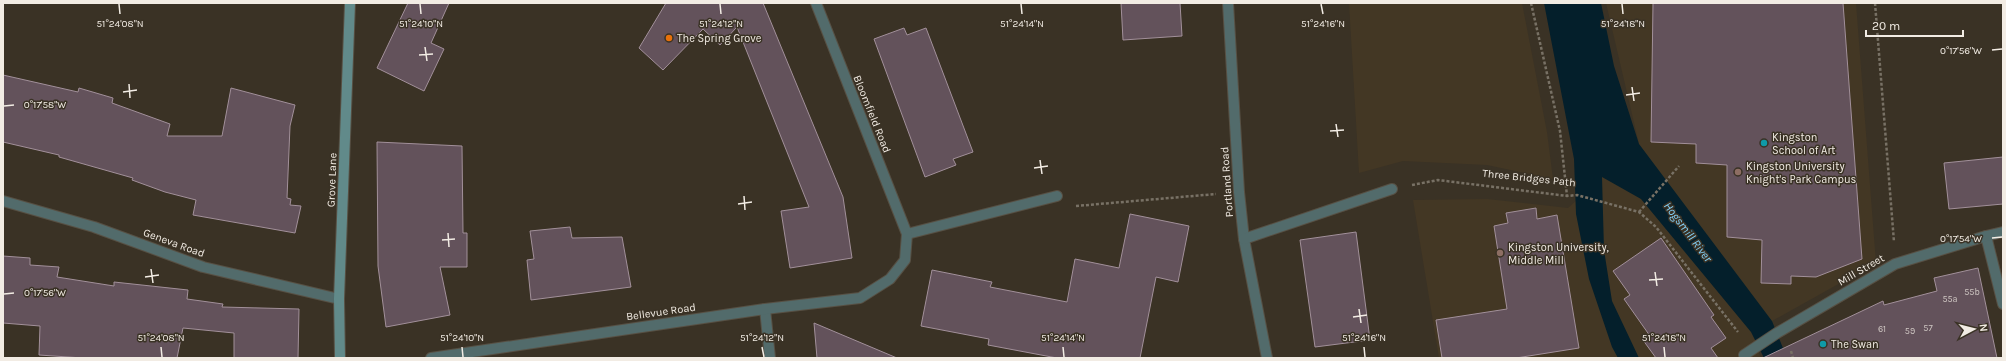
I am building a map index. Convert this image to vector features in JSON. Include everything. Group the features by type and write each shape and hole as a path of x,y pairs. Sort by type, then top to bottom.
{"street":[{"name":"Grove Lane","path":"340,358 339,299 350,3"},
{"name":"Bloomfield Road","path":"816,3 907,234 905,260 890,279"},
{"name":"Portland Road","path":"1228,3 1239,192 1244,239 1267,358"},
{"path":"1244,239 1392,189"},
{"path":"907,234 1057,196"},
{"name":"Geneva Road","path":"3,201 94,227 203,267 339,299"},
{"name":"Mill Street","path":"1750,351 1777,333 1895,264 2003,232"},
{"path":"1986,236 2003,304"},
{"name":"Bellevue Road","path":"431,358 766,309 860,298 890,279"},
{"path":"766,309 770,358"}],"path":[{"path":"1531,3 1560,131 1567,196"},
{"path":"1875,3 1895,264"},
{"path":"1639,212 1679,166"},
{"name":"Three Bridges Path","path":"1392,189 1438,180 1567,196 1577,195 1639,212 1661,233 1728,317 1750,351"},
{"path":"1057,196 1072,206 1239,192"}],"shaded area":[{"path":"1349,3 1522,3 1547,132 1553,179 1487,165 1403,161 1359,173"},
{"name":"Kingston University Knight's Park Campus","path":"1606,3 1856,3 1876,263 1772,321 1756,346 1761,358 1439,358 1413,200 1487,199 1568,208 1639,144"}],"water":[{"name":"Hogsmill River","path":"1544,3 1601,3 1614,66 1639,144 1772,321 1787,358 1764,358 1751,332 1641,199 1602,177 1604,250 1612,301 1639,358 1618,358 1612,347 1589,279 1576,214 1574,159"}],"building":[{"path":"408,3 449,3 431,43 444,49 424,91 377,68"},
{"path":"666,3 763,3 843,197 852,258 790,268 781,211 809,207 737,27 720,45 703,29 663,70 639,48"},
{"path":"1121,3 1180,3 1182,36 1123,40"},
{"name":"Kingston School of Art","path":"1653,3 1843,3 1862,259 1816,277 1791,276 1791,284 1761,283 1762,240 1727,237 1727,165 1696,163 1696,144 1651,142"},
{"path":"904,28 907,35 926,28 973,152 953,159 956,165 925,177 874,39"},
{"path":"3,75 78,92 79,88 113,98 112,103 170,124 167,136 222,136 231,88 295,105 290,126 287,198 291,199 290,205 301,206 295,233 193,215 196,200 165,192 132,180 133,178 59,157 59,155 3,142"},
{"path":"377,142 462,146 463,233 467,233 467,267 440,267 450,315 386,327 378,266"},
{"path":"2003,157 2003,204 1949,209 1944,163"},
{"path":"1536,208 1537,219 1557,215 1579,348 1516,358 1442,358 1436,320 1507,309 1494,226 1508,223 1506,213"},
{"path":"1130,214 1189,226 1178,282 1156,277 1140,358 1057,358 988,345 989,339 921,326 932,270 992,282 990,287 1067,302 1075,259 1119,268"},
{"path":"570,227 572,238 622,237 631,287 531,300 527,260 534,259 530,231"},
{"path":"1356,232 1370,340 1315,347 1300,240"},
{"path":"1661,238 1714,315 1711,317 1726,338 1711,348 1718,358 1656,358 1643,340 1650,336 1624,299 1630,295 1613,271"},
{"path":"3,256 30,258 30,265 59,267 57,277 114,286 114,282 188,290 187,299 223,304 222,307 299,309 298,358 234,358 234,333 183,328 177,358 83,358 39,355 40,326 3,323"},
{"path":"1978,268 1997,358 1763,358 1883,301 1884,305 1937,291 1934,278"},
{"path":"814,323 897,358 817,358"}],"place":[{"name":"The Spring Grove","path":"669,38"},
{"name":"Kingston School of Art","path":"1764,143"},
{"name":"Kingston University Knight's Park Campus","path":"1738,172"},
{"name":"Kingston University, Middle Mill","path":"1500,253"},
{"name":"The Swan","path":"1823,344"}]}
